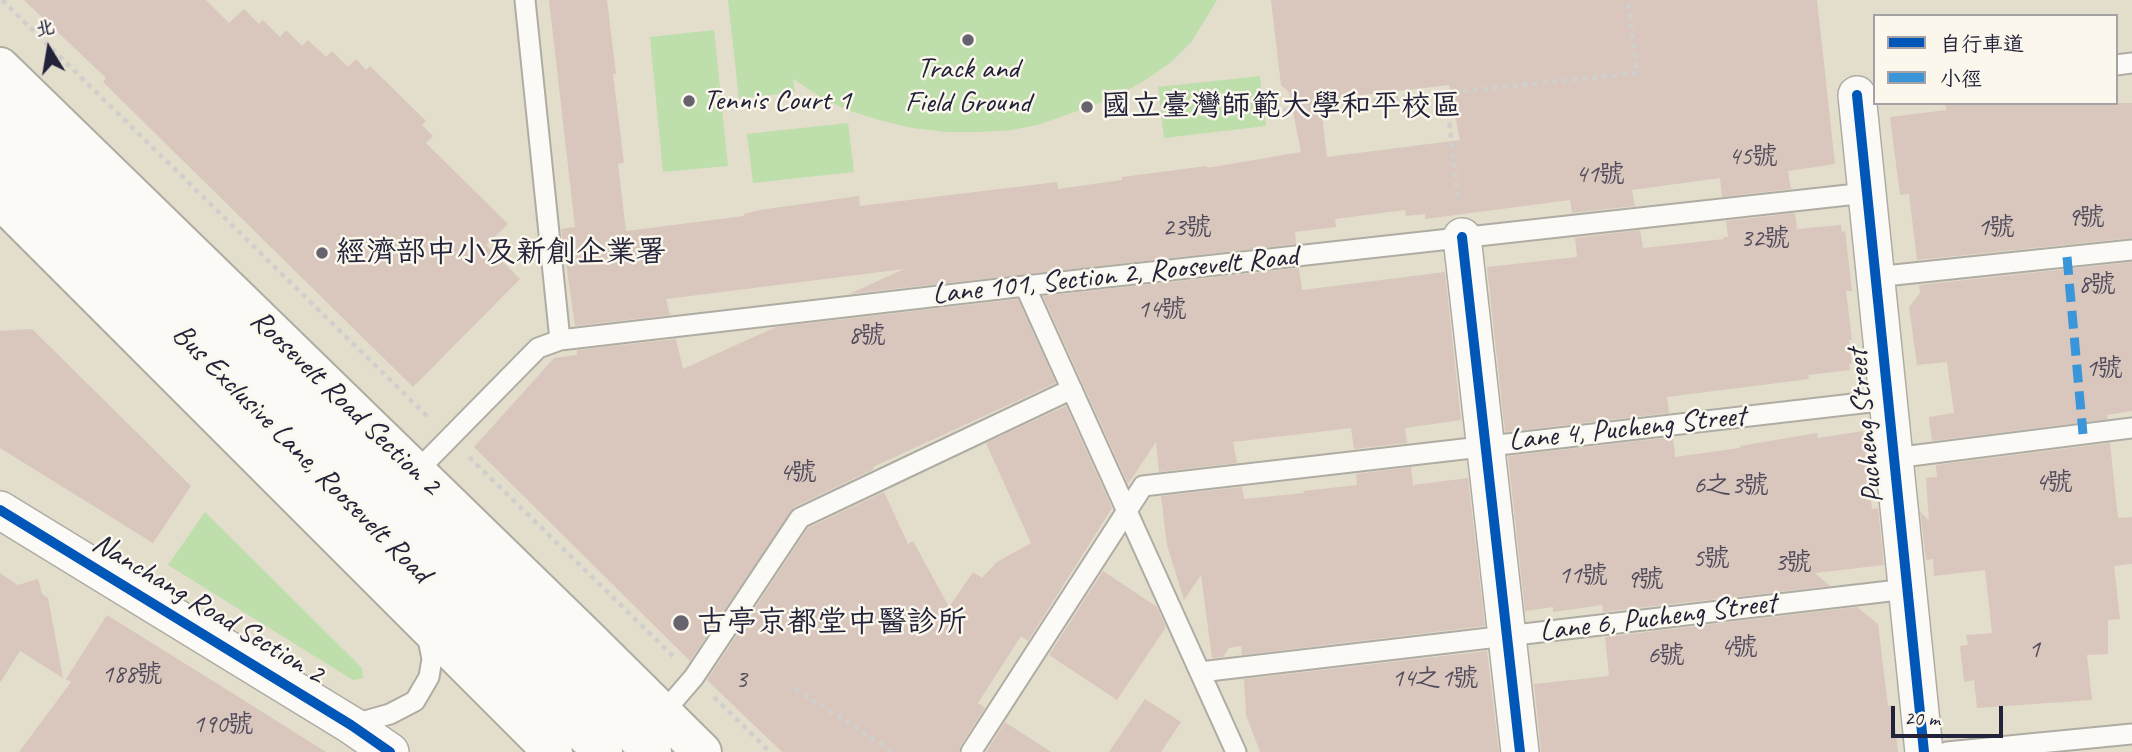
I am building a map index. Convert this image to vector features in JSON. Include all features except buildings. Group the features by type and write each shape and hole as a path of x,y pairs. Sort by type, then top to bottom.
{"main road":[{"name":"Roosevelt Road Section 2","path":"0,67 588,639 657,740"},
{"name":"Bus Exclusive Lane, Roosevelt Road","path":"0,111 657,740"},
{"name":"Bus Exclusive Lane, Roosevelt Road","path":"0,157 657,740"},
{"path":"0,199 553,752"}],"street":[{"name":"Pucheng Street","path":"1866,94 1866,193 1924,752"},
{"path":"1462,237 1520,752"},
{"name":"Nanchang Road Section 2","path":"0,510 351,725 390,752"}],"lane":[{"path":"525,0 560,340"},
{"name":"Lane 101, Section 2, Roosevelt Road","path":"415,472 538,348 560,340 1866,193"},
{"path":"1875,277 2132,250"},
{"path":"1025,286 1236,752"},
{"path":"657,740 694,677 800,517 1072,390"},
{"name":"Lane 4, Pucheng Street","path":"971,752 1143,486 1487,444 1888,400"},
{"path":"1894,458 2132,428"},
{"name":"Lane 6, Pucheng Street","path":"1200,672 1907,589"},
{"path":"351,725 390,714 415,701 429,677 432,659 424,623"},
{"path":"1947,752 2132,734"}],"path":[{"path":"2,0 435,424"},
{"path":"1264,112 1637,73 1628,0"},
{"path":"1446,93 1462,237"},
{"path":"461,449 771,752"},
{"path":"795,689 894,752"}],"green space":[{"path":"728,0 1217,0 1192,41 1170,63 1113,98 1041,124 1012,130 946,132 912,128 847,110 793,79 795,92 739,99"},
{"name":"Tennis Court 1","path":"714,30 728,166 663,172 650,37"},
{"path":"1260,76 1266,126 1164,138 1158,87"},
{"path":"848,123 854,172 753,183 747,134"},
{"path":"205,512 362,668 363,678 353,680 168,565"}],"marked path":[{"path":"2067,257 2083,434"}],"cycle path":[{"path":"1857,95 1924,752"},
{"path":"1462,237 1520,752"},
{"path":"0,510 351,725 390,752"}],"place":[{"name":"Track and Field Ground","path":"968,40"},
{"name":"Tennis Court 1","path":"689,101"},
{"name":"國立臺灣師範大學和平校區","path":"1087,107"},
{"name":"經濟部中小及新創企業署","path":"322,253"},
{"name":"古亭京都堂中醫診所","path":"681,623"}]}
